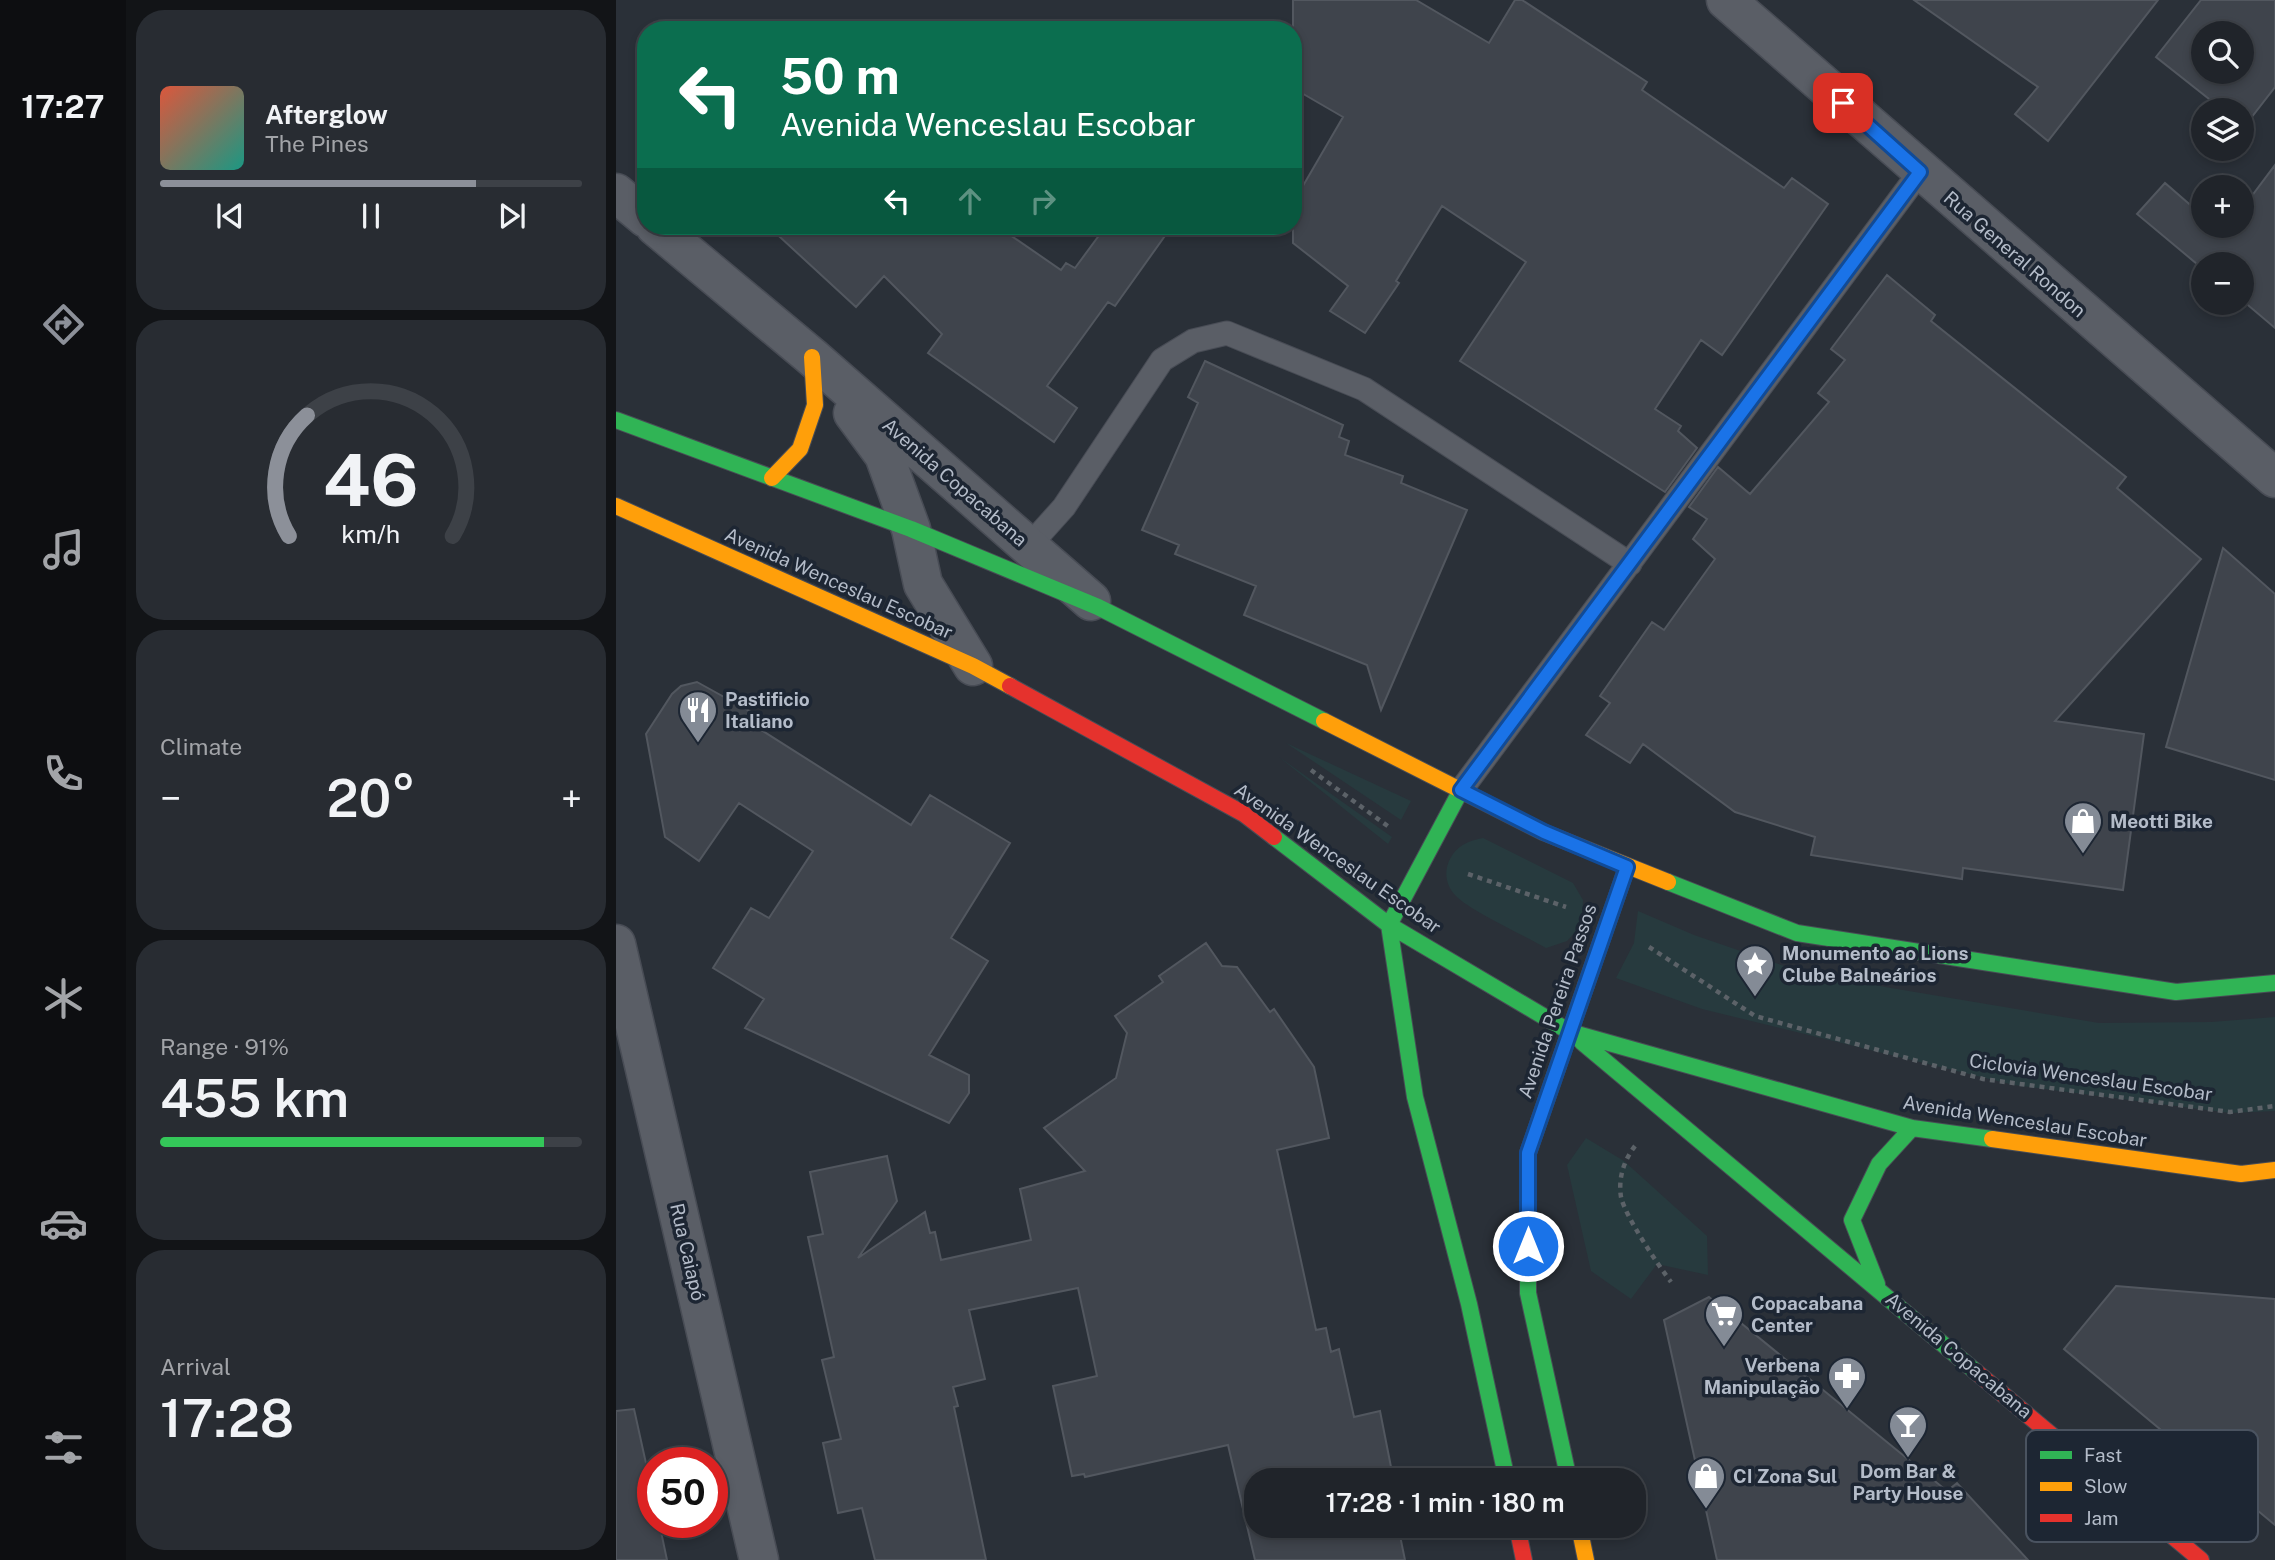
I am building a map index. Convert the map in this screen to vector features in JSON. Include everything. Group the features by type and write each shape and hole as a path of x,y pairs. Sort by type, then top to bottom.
{"main road":[{"path":"772,478 800,449 815,405 813,358"},
{"path":"616,421 911,529 1098,607 1544,832 1797,933 2175,992 2275,983"},
{"name":"Avenida Wenceslau Escobar","path":"616,506 973,666 1244,814 1389,925 1570,1032 1912,1128 2241,1174 2275,1170"},
{"path":"1461,790 1389,925 1415,1097 1475,1303 1505,1468"},
{"name":"Avenida Pereira Passos","path":"1566,1468 1522,1294 1528,1153 1627,867"},
{"name":"Avenida Copacabana","path":"1570,1032 2047,1430"},
{"name":"Avenida Copacabana","path":"1877,1286 1852,1220 1879,1164 1912,1128"},
{"path":"1519,1538 1524,1560"},
{"path":"1581,1538 1586,1560"},
{"name":"Avenida Copacabana","path":"2180,1542 2201,1560"}],"street":[{"name":"Rua General Rondon","path":"1726,0 1920,172 2275,478"},
{"path":"616,193 637,210"},
{"name":"Avenida Copacabana","path":"666,235 813,358 1098,607"},
{"name":"Avenida Copacabana","path":"813,358 884,455 911,529 923,584 973,666"},
{"name":"Rua Caiapó","path":"616,943 759,1560"}],"lane":[{"path":"1461,790 1920,172"},
{"path":"1028,546 1065,507 1162,360 1193,341 1227,332 1364,389 1630,564"}],"path":[{"name":"Ciclovia Wenceslau Escobar","path":"1305,766 1446,867 1608,920 1755,1016 1983,1079 2230,1112 2275,1106"},
{"path":"1664,1110 1624,1161 1621,1197 1656,1264 1671,1282"}],"green space":[{"path":"1286,743 1411,801 1401,820"},
{"path":"1279,757 1392,837 1388,844"},
{"path":"1483,838 1573,883 1583,900 1582,925 1567,941 1546,948 1463,902 1453,892 1446,875 1452,856 1463,845"},
{"path":"1638,911 1694,935 1784,966 1885,987 2099,1023 2211,1022 2275,1017 2275,1111 2230,1113 2014,1085 1702,1009 1616,978 1634,943"},
{"path":"1586,1138 1624,1161 1707,1236 1708,1275 1657,1264 1631,1299 1591,1271 1567,1165"}],"building":[{"path":"1293,0 1416,0 1489,43 1515,0 1522,0 1647,82 1642,90 1784,188 1792,178 1828,204 1722,355 1701,340 1655,409 1681,426 1678,431 1697,448 1665,492 1460,361 1526,262 1442,206 1396,281 1399,283 1365,333 1330,311 1348,286 1293,243 1293,235 1302,235 1302,188 1343,117 1302,93 1302,21 1293,21"},
{"path":"1914,0 2158,0 2048,141 2015,114 2038,87"},
{"path":"2201,0 2275,0 2275,87 2254,114 2254,98 2208,98 2156,57"},
{"path":"2275,165 2275,328 2254,310 2254,252 2191,252 2191,259 2137,214 2165,183 2191,206 2191,238 2254,238 2254,193"},
{"path":"778,235 1010,235 1061,270 1066,263 1075,268 1099,235 1166,235 1115,306 1108,302 1047,386 1077,408 1054,442 928,353 942,334 884,276 856,307"},
{"path":"1887,275 1935,315 1931,321 2126,477 2117,488 2201,559 2055,721 2144,734 2123,890 1963,868 1962,879 1811,855 1815,837 1735,812 1643,744 1630,763 1586,735 1610,703 1600,696 1652,622 1664,630 1715,559 1693,539 1707,519 1689,507 1718,467 1750,494 1829,402 1818,393 1845,360 1831,349"},
{"path":"1205,361 1343,425 1339,437 1349,441 1345,455 1403,476 1401,483 1467,510 1381,710 1367,665 1244,615 1256,586 1175,554 1179,545 1142,530 1198,403 1188,397"},
{"path":"2223,548 2275,594 2275,780 2166,747"},
{"path":"697,682 760,717 755,726 911,825 930,795 1010,843 951,938 988,961 929,1055 969,1075 969,1093 949,1123 745,1028 764,999 713,968 751,908 769,918 813,851 739,803 699,861 665,837 646,734 672,694 681,686"},
{"path":"1206,943 1222,966 1237,967 1270,1012 1274,1009 1314,1067 1329,1138 1277,1150 1316,1330 1326,1328 1331,1352 1339,1349 1354,1417 1380,1411 1391,1467 1244,1468 1244,1513 1228,1445 1085,1477 1084,1474 1072,1476 1053,1386 1097,1376 1078,1288 969,1310 985,1379 953,1387 958,1406 954,1407 986,1560 875,1560 862,1508 838,1513 823,1443 841,1439 822,1360 834,1357 808,1237 823,1234 810,1172 887,1156 897,1201 858,1258 925,1212 930,1233 935,1232 941,1260 1031,1240 1020,1189 1085,1171 1044,1128 1116,1078 1127,1033 1115,1016 1163,982 1159,976"},
{"path":"2116,1286 2275,1299 2275,1525 2258,1511 2258,1430 2161,1430 2064,1349"},
{"path":"1709,1297 1947,1491 1957,1483 2028,1560 1717,1560 1664,1320"},
{"path":"634,1409 642,1447 637,1447 637,1538 662,1538 667,1560 616,1560 616,1411"},
{"path":"1250,1538 1400,1538 1405,1560 1255,1560"}],"traffic: fast":[{"path":"616,420 911,529 1098,607 1324,721"},
{"path":"1461,790 1389,925 1415,1097 1469,1304 1504,1468"},
{"path":"1274,837 1389,925 1570,1032 1912,1128 1992,1139"},
{"path":"1668,882 1797,933 2176,992 2275,983"},
{"path":"1566,1468 1528,1293 1528,1153 1586,985"},
{"path":"1582,1042 1975,1371"},
{"path":"1877,1284 1852,1220 1879,1164 1912,1128"}],"traffic: slow":[{"path":"772,478 800,449 815,405 812,357"},
{"path":"616,506 973,666 1010,686"},
{"path":"1324,721 1543,832 1668,882"},
{"path":"1586,985 1627,867"},
{"path":"1992,1139 2241,1174 2275,1170"},
{"path":"1581,1538 1586,1560"}],"traffic: jam":[{"path":"1010,686 1244,814 1274,837"},
{"path":"1975,1371 2046,1430"},
{"path":"1519,1538 1524,1560"},
{"path":"2179,1542 2201,1560"}],"place":[{"name":"Pastificio Italiano","path":"698,744"},
{"name":"Meotti Bike","path":"2083,855"},
{"name":"Monumento ao Lions Clube Balneários","path":"1755,998"},
{"name":"Copacabana Center","path":"1724,1348"},
{"name":"Verbena Manipulação","path":"1847,1410"},
{"name":"Dom Bar & Party House","path":"1908,1459"},
{"name":"CI Zona Sul","path":"1706,1510"}],"route":[{"path":"1528,1246 1528,1153 1627,867 1544,832 1461,790 1920,172 1843,103"}]}
